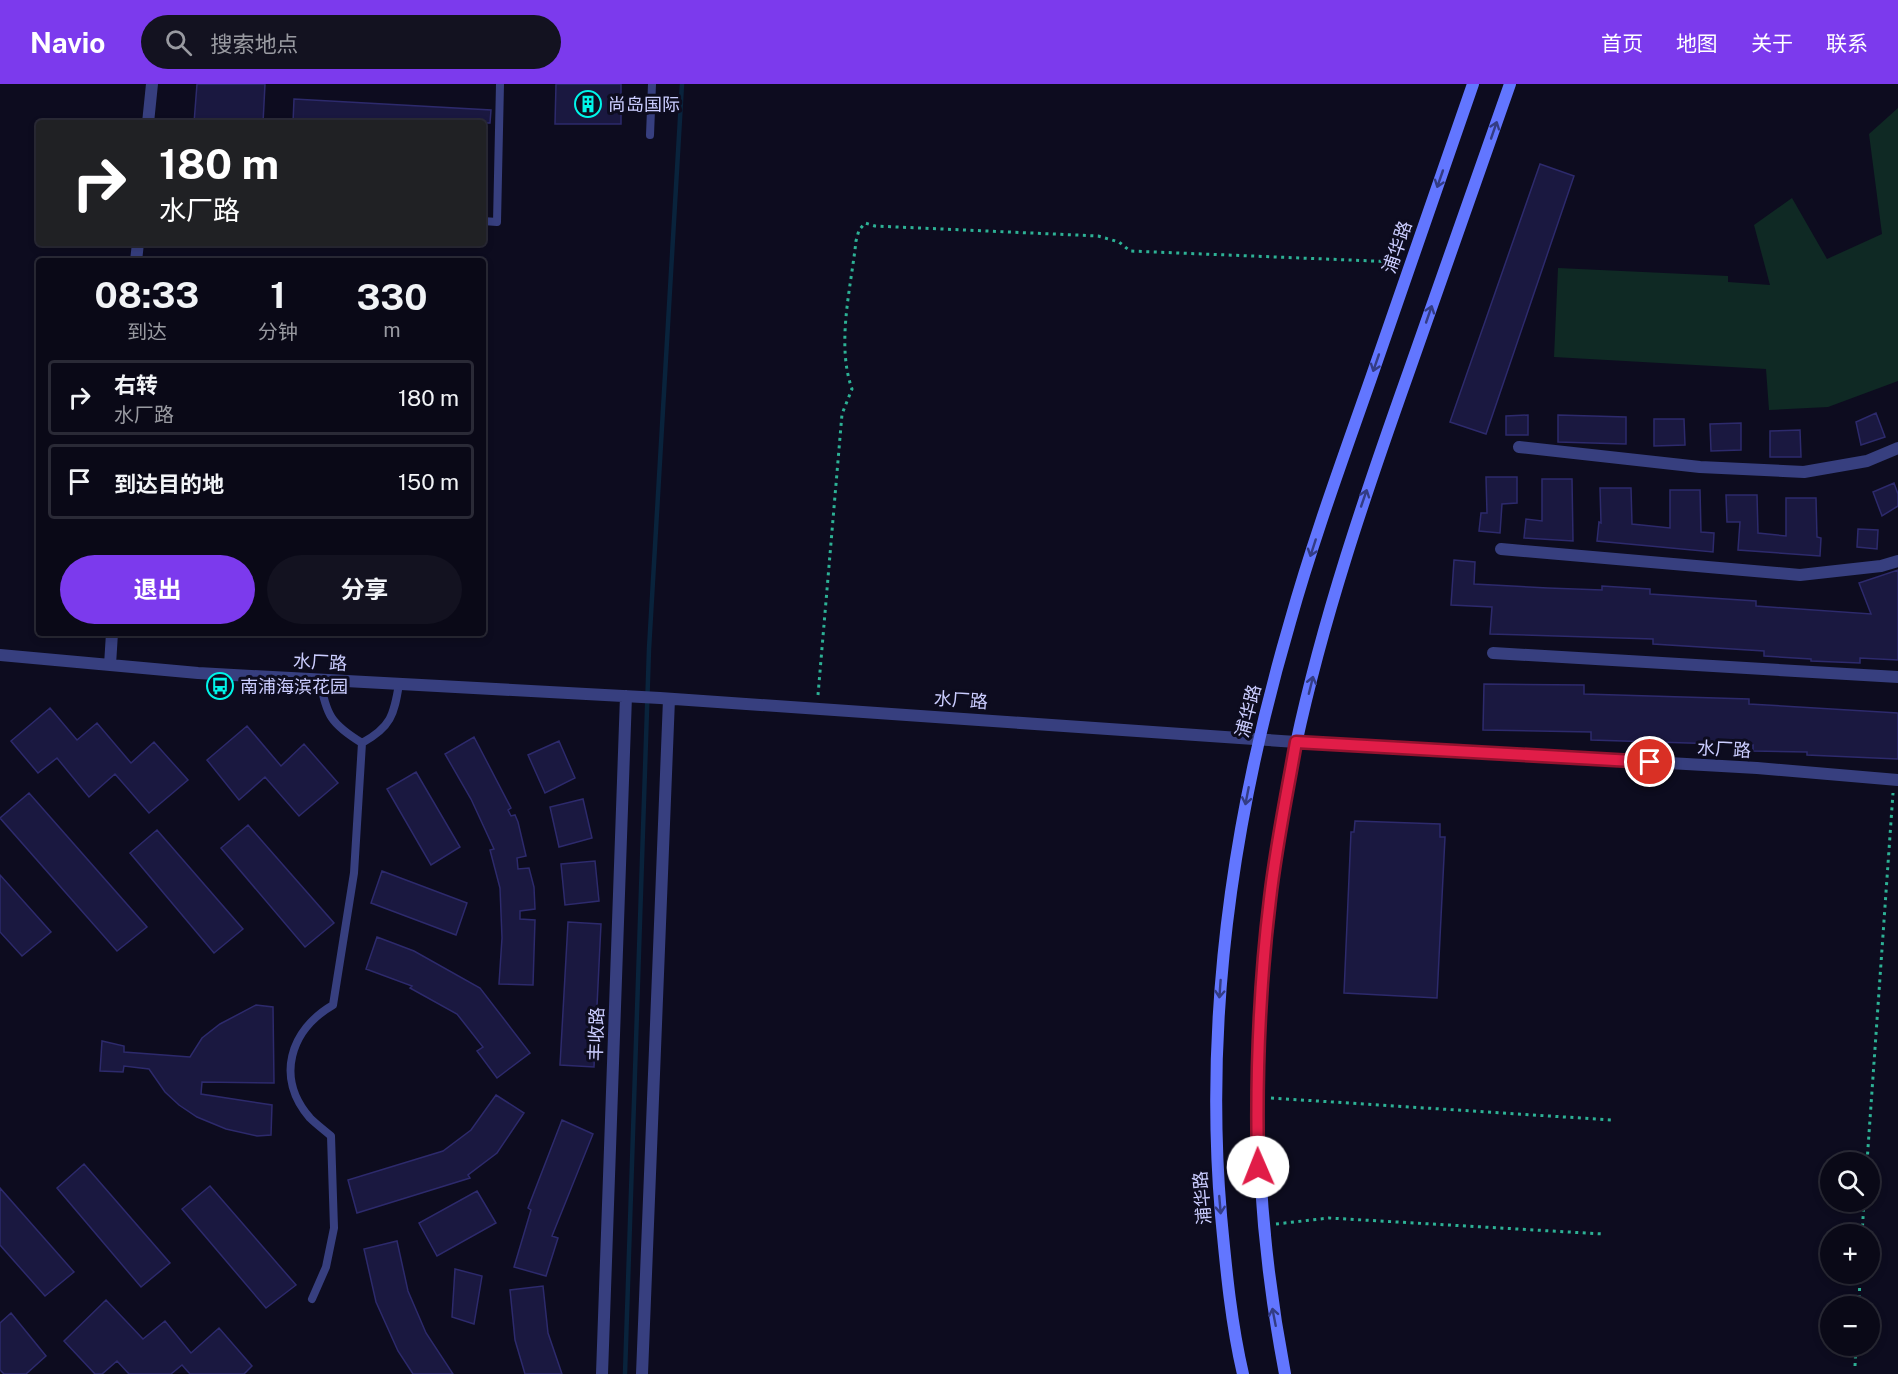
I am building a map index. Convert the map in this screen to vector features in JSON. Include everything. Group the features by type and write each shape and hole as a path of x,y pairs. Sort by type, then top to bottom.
{"main road":[{"name":"浦华路","path":"1243,1374 1224,1256 1217,1167 1215,1062 1222,962 1228,916 1259,739 1289,622 1307,566 1473,84"},
{"path":"1285,1374 1272,1307 1262,1225 1257,1097 1260,1008 1270,899 1296,742 1355,524 1510,84"}],"street":[{"path":"148,120 152,84"},
{"path":"1519,447 1700,467 1804,472 1867,460 1898,448"},
{"path":"1502,549 1800,575 1881,566 1898,561"},
{"path":"110,665 112,636"},
{"path":"1493,653 1898,677"},
{"name":"水厂路","path":"0,655 198,674 665,698 1296,742 1757,768 1896,780"},
{"name":"丰收路","path":"602,1374 626,696"},
{"path":"642,1374 665,698"}],"lane":[{"path":"486,221 497,222 500,84"},
{"path":"650,135 652,84"},
{"path":"320,680 324,705 331,717 343,732 362,743"},
{"path":"362,743 379,734 389,722 395,707 399,684"},
{"path":"312,1299 326,1267 334,1228 331,1136 310,1118 299,1100 289,1074 297,1038 320,1013 333,1005 354,873 362,743"}],"path":[{"path":"817,709 842,414 852,389 848,376 845,337 856,241 859,230 865,223 875,226 1098,236 1119,242 1130,251 1411,262"},
{"path":"1868,1152 1896,780"},
{"path":"1257,1097 1611,1120"},
{"path":"1262,1225 1329,1218 1603,1234"},
{"path":"1855,1366 1856,1356"}],"green space":[{"path":"1898,108 1898,381 1828,407 1769,410 1766,369 1554,357 1558,268 1728,276 1728,282 1770,285 1754,225 1792,198 1827,259 1882,234 1869,134"}],"building":[{"path":"197,84 265,84 263,120 194,120"},
{"name":"尚岛国际","path":"556,84 621,84 621,124 555,124"},
{"path":"294,99 491,110 490,123 486,123 486,120 293,120"},
{"path":"1540,164 1574,176 1486,434 1450,422"},
{"path":"1876,413 1885,437 1861,445 1856,422"},
{"path":"1528,415 1528,435 1506,435 1506,416"},
{"path":"1558,415 1626,417 1626,444 1558,442"},
{"path":"1654,419 1684,419 1685,445 1654,446"},
{"path":"1741,423 1741,450 1711,451 1710,424"},
{"path":"1800,430 1801,457 1770,457 1770,431"},
{"path":"1486,477 1517,477 1517,503 1502,504 1500,533 1479,531 1481,513 1487,513"},
{"path":"1542,479 1572,479 1573,541 1524,538 1526,519 1542,521"},
{"path":"1894,483 1898,494 1898,506 1882,516 1873,492"},
{"path":"1600,488 1631,488 1632,524 1670,528 1670,490 1700,490 1701,532 1714,533 1713,552 1597,541 1599,522 1601,523"},
{"path":"1726,495 1757,495 1758,533 1786,536 1786,498 1816,498 1817,537 1821,538 1820,556 1738,550 1740,522 1727,522"},
{"path":"1858,529 1878,530 1877,549 1857,547"},
{"path":"1454,560 1475,562 1474,584 1602,590 1602,586 1650,589 1650,594 1756,601 1756,606 1871,614 1859,583 1898,570 1898,660 1860,658 1860,663 1811,661 1811,659 1764,656 1764,651 1653,644 1653,639 1490,634 1492,607 1451,605"},
{"path":"1484,684 1584,685 1584,694 1749,699 1749,704 1898,713 1898,759 1807,755 1807,752 1753,751 1753,745 1591,740 1591,732 1483,730"},
{"path":"50,708 77,740 97,723 131,763 154,742 188,780 149,813 115,774 89,797 57,758 38,773 11,741"},
{"path":"247,726 281,766 304,744 338,783 299,816 265,777 239,800 207,760"},
{"path":"474,737 511,808 508,810 511,816 515,815 518,822 526,856 517,858 518,869 529,868 534,887 535,909 520,911 520,919 535,920 533,985 499,984 502,938 500,888 490,850 494,849 471,799 445,754"},
{"path":"559,741 575,778 545,793 528,755"},
{"path":"416,772 460,847 431,865 387,789"},
{"path":"29,793 147,927 117,951 0,818"},
{"path":"583,799 592,838 559,847 550,807"},
{"path":"1355,821 1440,824 1440,837 1445,837 1437,998 1344,993 1351,832 1354,832"},
{"path":"248,825 334,923 305,947 221,848"},
{"path":"157,830 243,929 214,953 130,853"},
{"path":"595,861 599,901 565,905 561,864"},
{"path":"382,871 467,903 456,935 371,903"},
{"path":"0,875 51,932 22,956 0,932"},
{"path":"568,922 601,924 594,1067 560,1065"},
{"path":"377,937 414,951 480,988 530,1053 497,1078 477,1051 483,1047 457,1014 410,988 412,986 366,969"},
{"path":"256,1005 273,1007 274,1083 202,1082 201,1094 272,1105 271,1135 257,1136 226,1129 197,1117 165,1092 149,1069 124,1066 123,1072 100,1071 102,1041 124,1046 124,1052 190,1057 202,1038 220,1024"},
{"path":"496,1095 524,1113 497,1153 468,1175 470,1178 357,1213 348,1180 443,1151 471,1130"},
{"path":"562,1120 593,1134 552,1236 558,1238 546,1276 514,1267 531,1210 528,1208"},
{"path":"84,1164 170,1263 141,1287 57,1188"},
{"path":"210,1186 296,1285 266,1308 182,1209"},
{"path":"0,1188 74,1272 45,1296 0,1245"},
{"path":"477,1191 496,1223 437,1256 419,1223"},
{"path":"397,1241 408,1291 426,1333 453,1374 413,1374 398,1351 376,1302 364,1249"},
{"path":"455,1269 482,1276 474,1324 452,1317"},
{"path":"543,1286 548,1333 562,1374 525,1374 515,1340 510,1290"},
{"path":"106,1300 143,1339 165,1321 191,1353 219,1328 252,1366 244,1374 190,1374 182,1365 171,1374 129,1374 117,1361 102,1374 95,1374 64,1341"},
{"path":"11,1313 46,1356 26,1374 4,1374 0,1370 0,1323"}],"waterway":[{"path":"625,1374 649,649 682,84"}],"place":[{"name":"尚岛国际","path":"588,104"},
{"name":"南浦海滨花园","path":"220,686"}],"route":[{"path":"1258,1167 1257,1082 1260,1008 1270,899 1296,742 1650,762"}]}
